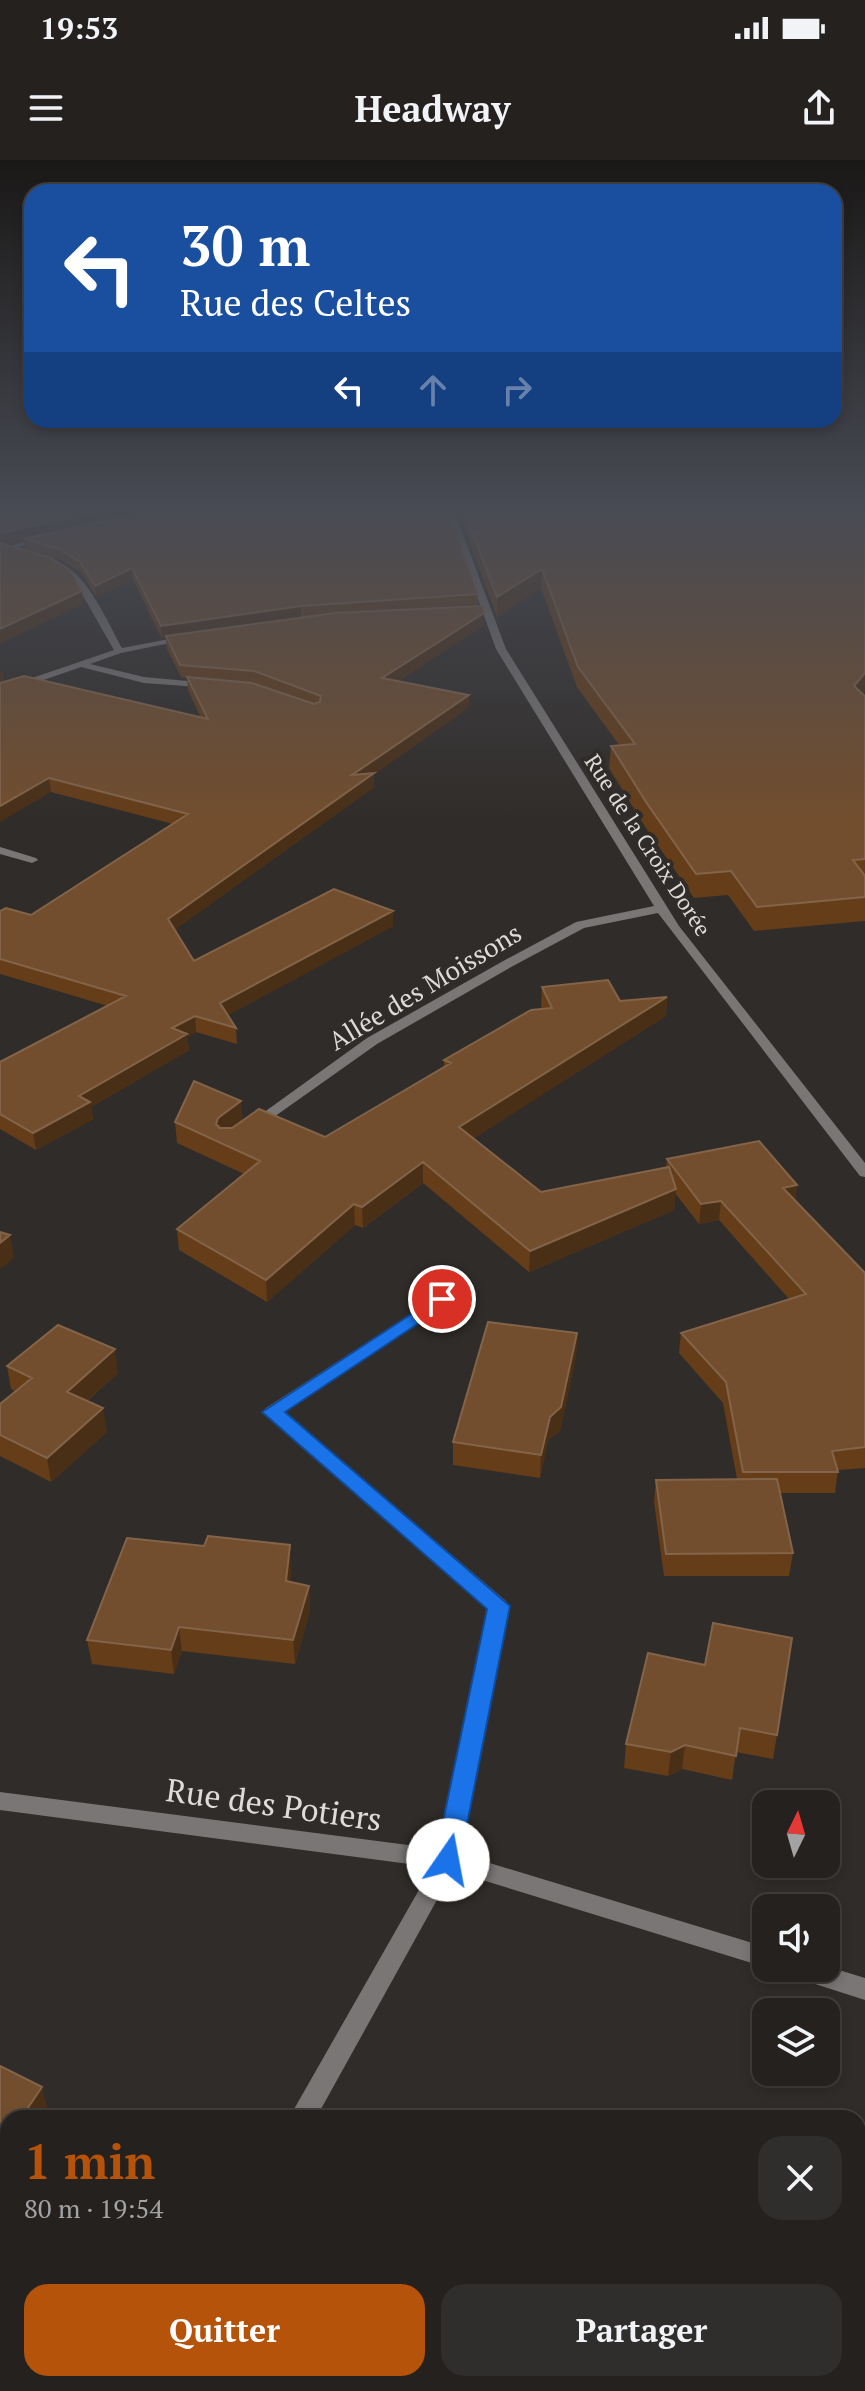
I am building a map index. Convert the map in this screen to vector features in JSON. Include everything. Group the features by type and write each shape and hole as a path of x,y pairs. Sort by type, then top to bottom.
{"street":[{"path":"97,612 119,651"},
{"name":"Rue de la Croix Dorée","path":"479,612 674,928 865,1173"},
{"path":"0,692 119,651 192,637"},
{"path":"79,664 144,680 223,687"},
{"path":"0,850 32,860"},
{"name":"Allée des Moissons","path":"239,1135 372,1041 509,963 580,925 663,908"},
{"path":"307,2110 448,1860 499,1606 272,1412 442,1299"},
{"name":"Rue des Potiers","path":"0,1801 448,1860 752,1954"},
{"path":"840,1981 865,1989"}],"building":[{"path":"0,612 36,612 0,629"},
{"path":"154,612 258,612 161,626"},
{"path":"484,612 382,678 469,695 352,775 374,773 168,919 194,961 334,889 393,911 220,1003 236,1028 195,1016 172,1028 187,1034 79,1096 90,1102 33,1133 0,1114 0,1062 126,996 0,959 0,911 6,908 31,915 188,814 49,778 0,806 0,683 24,676 208,719 187,677 252,683 314,704 320,702 321,696 254,671 180,665 166,636 335,613"},
{"path":"558,612 865,612 865,673 854,686 865,696 865,859 853,860 865,876 865,897 757,907 731,871 696,874 611,746 635,744 578,667"},
{"path":"608,980 620,1001 667,997 459,1127 541,1192 669,1167 676,1189 530,1251 423,1162 362,1207 354,1204 266,1280 177,1229 260,1161 175,1122 194,1081 241,1101 218,1118 216,1124 220,1128 232,1128 259,1109 325,1137 451,1063 444,1060 531,1010 552,1008 542,987"},
{"path":"759,1141 797,1185 783,1188 865,1273 865,1447 832,1451 838,1472 743,1472 726,1382 681,1333 806,1294 721,1201 701,1204 667,1159"},
{"path":"0,1232 10,1235 0,1243"},
{"path":"488,1322 577,1333 561,1407 550,1417 541,1455 453,1442"},
{"path":"58,1325 115,1349 67,1392 103,1408 47,1458 0,1435 0,1404 32,1378 7,1366"},
{"path":"777,1479 793,1553 666,1554 656,1480"},
{"path":"208,1536 290,1545 286,1581 309,1586 293,1640 179,1627 171,1650 87,1640 127,1538 204,1546"},
{"path":"713,1623 792,1638 777,1735 740,1728 736,1756 685,1745 671,1752 626,1744 648,1653 705,1665"},
{"path":"0,2066 42,2087 26,2110 0,2110"}],"route":[{"path":"442,1299 272,1412 499,1606 448,1860"}]}
